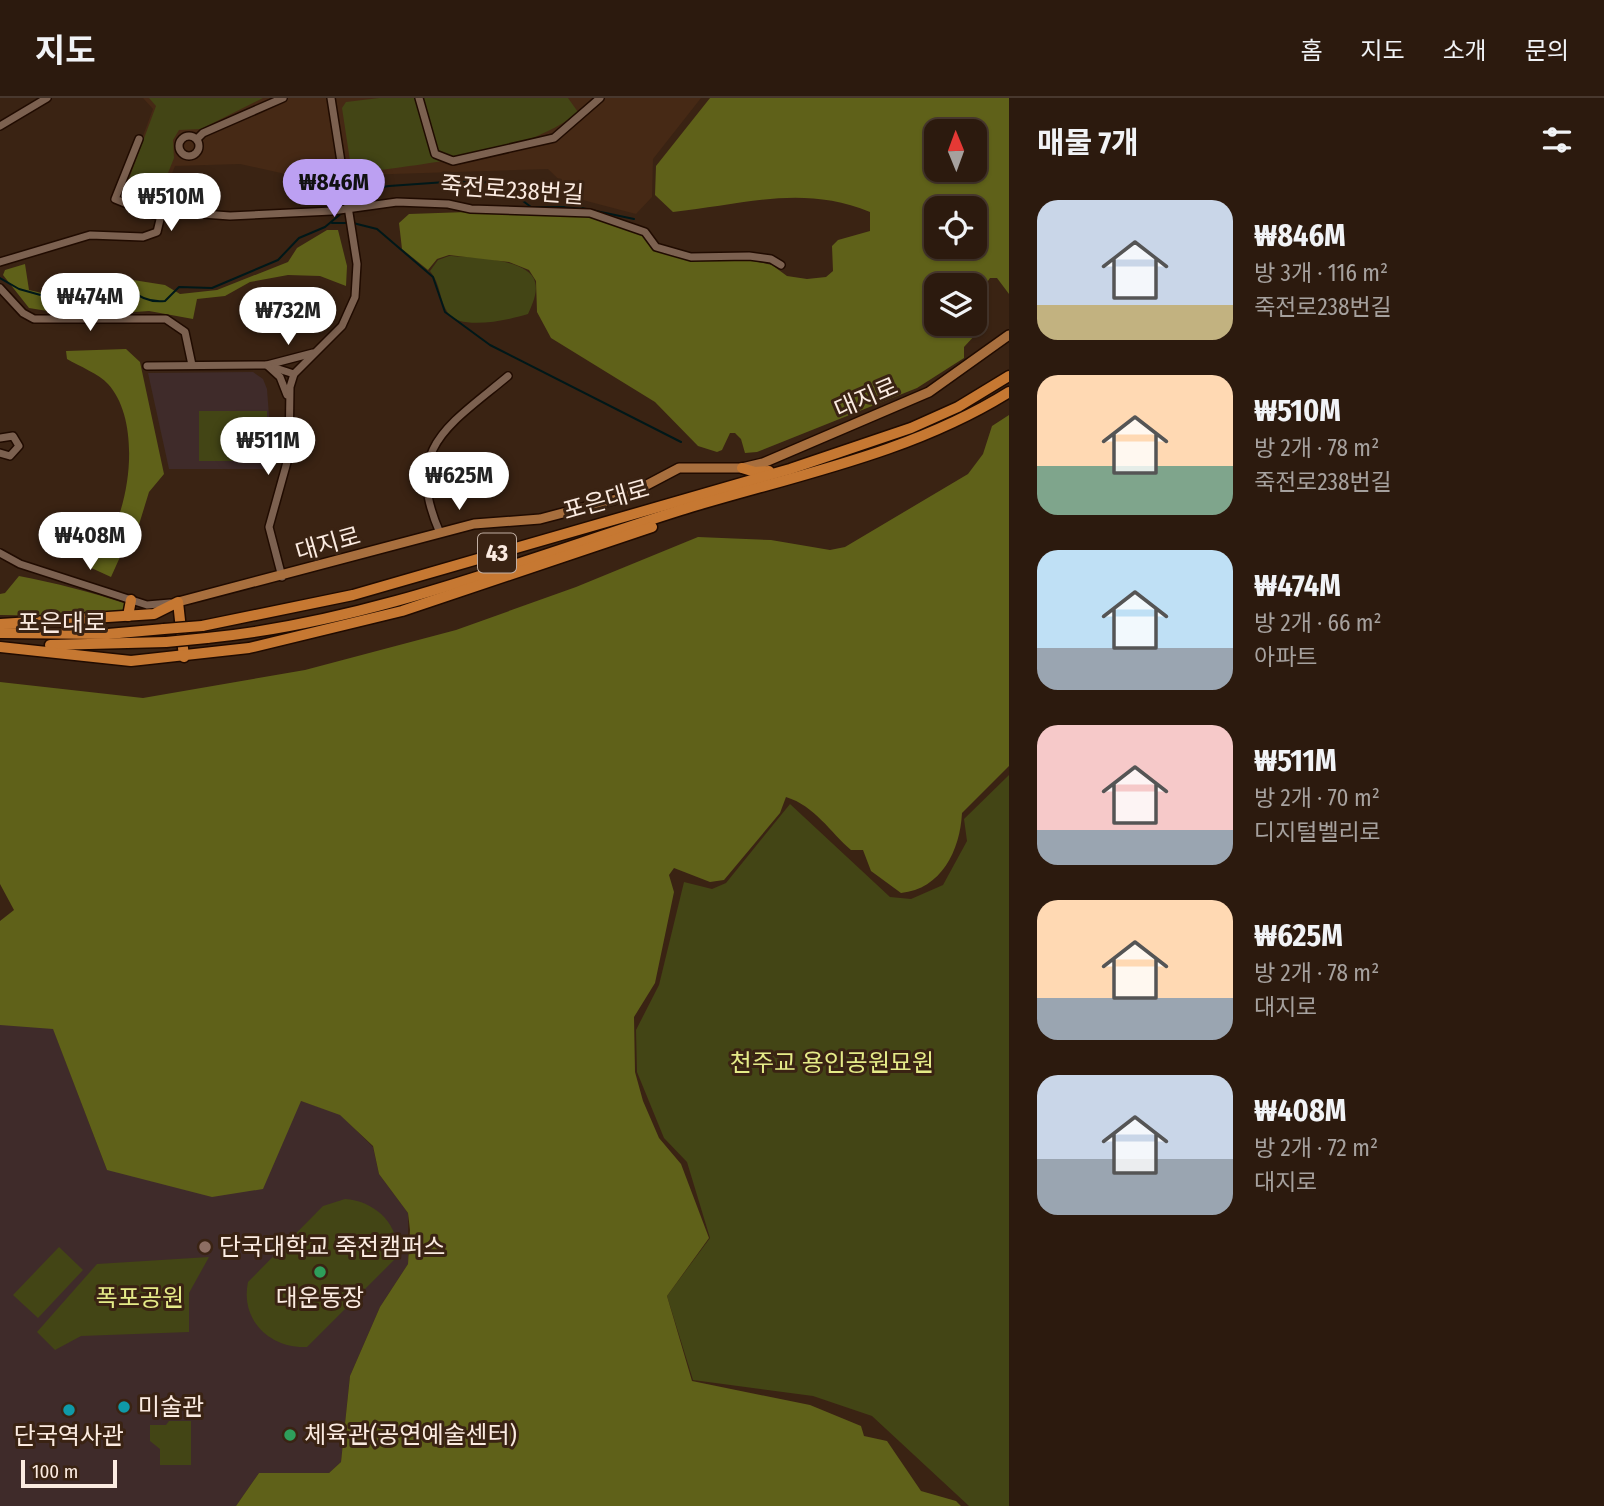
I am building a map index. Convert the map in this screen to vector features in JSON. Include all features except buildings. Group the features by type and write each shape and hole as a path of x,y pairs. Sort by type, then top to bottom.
{"highway":[{"name":"포은대로","path":"0,633 108,634 202,626 353,596 790,469 911,428 958,407 1009,376"},
{"name":"포은대로","path":"0,645 166,642 249,634 408,596 860,458 972,415 1009,393"},
{"path":"742,468 755,472 790,469"},
{"path":"0,645 131,661 249,648 402,611 625,538 720,499"},
{"path":"128,616 131,600"},
{"path":"0,624 154,614 177,603 184,657"}],"main road":[{"name":"대지로","path":"177,603 481,523 540,519 624,497 679,467 742,468 762,463 929,392 1009,335"}],"street":[{"path":"0,126 47,98"},
{"path":"197,139 203,133 283,98"},
{"path":"282,577 269,527 289,455 288,400 294,374 342,326 355,298 357,264 346,209 331,98"},
{"path":"419,98 435,154 453,161 554,138 600,98"},
{"name":"죽전로238번길","path":"139,139 115,199 154,215 162,211 230,216 346,209 397,202 448,204 471,209 590,213 645,232 656,247 691,257 749,256 771,259 780,265"},
{"path":"0,262 90,235 143,237 157,232 162,211"},
{"path":"0,288 23,313 34,319 166,319 185,332 192,365"},
{"path":"147,366 266,365 317,352"},
{"path":"266,365 294,374"},
{"path":"266,365 280,377 288,400"},
{"path":"440,533 426,492 424,475 428,459 449,426 508,376"},
{"path":"0,453 10,456 18,450 17,440 4,434"},
{"name":"대지로","path":"0,553 20,564 147,605 177,603"}],"shaded area":[{"path":"143,98 701,98 653,159 652,197 636,214 579,199 548,169 299,177 240,164 175,166 160,203 140,206 120,198 153,109"},
{"path":"710,98 1009,98 1009,294 997,278 990,278 987,282 987,273 924,273 924,336 974,336 964,347 964,358 917,388 757,452 745,453 741,439 735,433 730,433 722,450 717,452 698,446 655,402 551,338 537,312 536,281 529,270 509,262 449,255 437,259 428,270 402,249 399,223 409,214 467,212 588,217 644,235 655,250 688,260 749,260 772,265 787,276 807,279 826,277 833,271 832,246 838,240 870,231 870,212 820,199 772,199 673,212 655,195 656,166"},
{"path":"327,230 338,230 347,266 346,286 320,276 288,275 250,282 225,296 197,299 193,319 149,311 78,316 29,308 3,275 5,270 25,264 29,290 42,293 114,277 165,285 180,294 217,290 288,262 297,248"},
{"path":"126,349 140,362 164,474 149,492 133,544 120,557 111,577 87,566 102,551 122,505 129,451 127,425 120,402 108,384 67,359 66,351"},
{"path":"253,372 263,379 267,389 273,469 169,469 148,373"},
{"path":"1009,415 1009,766 962,813 957,841 946,866 927,884 915,890 901,893 871,871 863,850 851,850 814,813 786,797 780,813 724,880 710,882 674,868 669,875 674,892 655,983 634,1017 635,1072 643,1101 659,1138 681,1164 709,1238 667,1296 692,1381 810,1405 861,1426 864,1436 887,1441 921,1491 956,1501 961,1506 236,1506 259,1473 329,1473 341,1462 350,1376 380,1307 408,1264 408,1213 379,1174 373,1146 340,1115 301,1101 263,1189 212,1197 107,1170 53,1029 0,1025 0,921 14,910 0,884 0,682 143,698 305,670 456,630 576,587 698,537 771,540 830,550 845,547 968,474 983,454 992,426"},
{"path":"19,576 127,604 125,611 64,616 0,615 0,594 5,593"},
{"name":"단국대학교 죽전캠퍼스","path":"0,1007 53,1028 107,1170 301,1101 340,1114 373,1147 379,1174 408,1213 408,1264 380,1307 350,1376 341,1462 329,1473 259,1473 236,1506 0,1506"}],"green space":[{"path":"149,98 263,98 201,129 179,130 173,140 174,158 157,201 144,204 123,195 156,106"},
{"path":"379,98 568,98 578,112 556,127 501,148 439,162 352,174 342,108 346,102"},
{"path":"449,256 511,263 531,274 536,290 528,314 474,323 454,318 445,308 430,271 438,260"},
{"path":"199,411 267,411 267,461 199,461"},
{"name":"천주교 용인공원묘원","path":"1009,775 1009,1506 969,1506 872,1416 813,1396 693,1380 667,1296 710,1238 687,1162 664,1138 637,1072 636,1030 659,985 684,882 712,889 726,883 790,804 890,897 911,899 943,885 967,841 964,819"},
{"name":"대운동장","path":"345,1199 366,1204 384,1217 395,1235 396,1258 307,1347 281,1343 261,1330 253,1320 247,1296 248,1282 323,1206"},
{"path":"59,1247 83,1270 38,1318 13,1295"},
{"name":"폭포공원","path":"209,1257 189,1293 189,1332 81,1336 55,1350 37,1332 97,1264"},
{"path":"169,1421 191,1421 191,1465 160,1465 160,1449 150,1441 150,1425 166,1425"}],"waterway":[{"path":"352,204 370,189 460,181 515,184 523,201 531,207 577,207 634,219"},
{"path":"0,278 19,289 44,296 112,278 143,298 165,301 179,287 212,288 278,260 299,238 325,227 343,212"},
{"path":"332,223 348,223"},
{"path":"353,223 377,229 433,277 445,312 490,345 681,442"}],"place":[{"name":"단국대학교 죽전캠퍼스","path":"205,1247"},
{"name":"대운동장","path":"320,1272"},
{"name":"미술관","path":"124,1407"},
{"name":"단국역사관","path":"69,1410"},
{"name":"체육관(공연예술센터)","path":"290,1435"}]}
